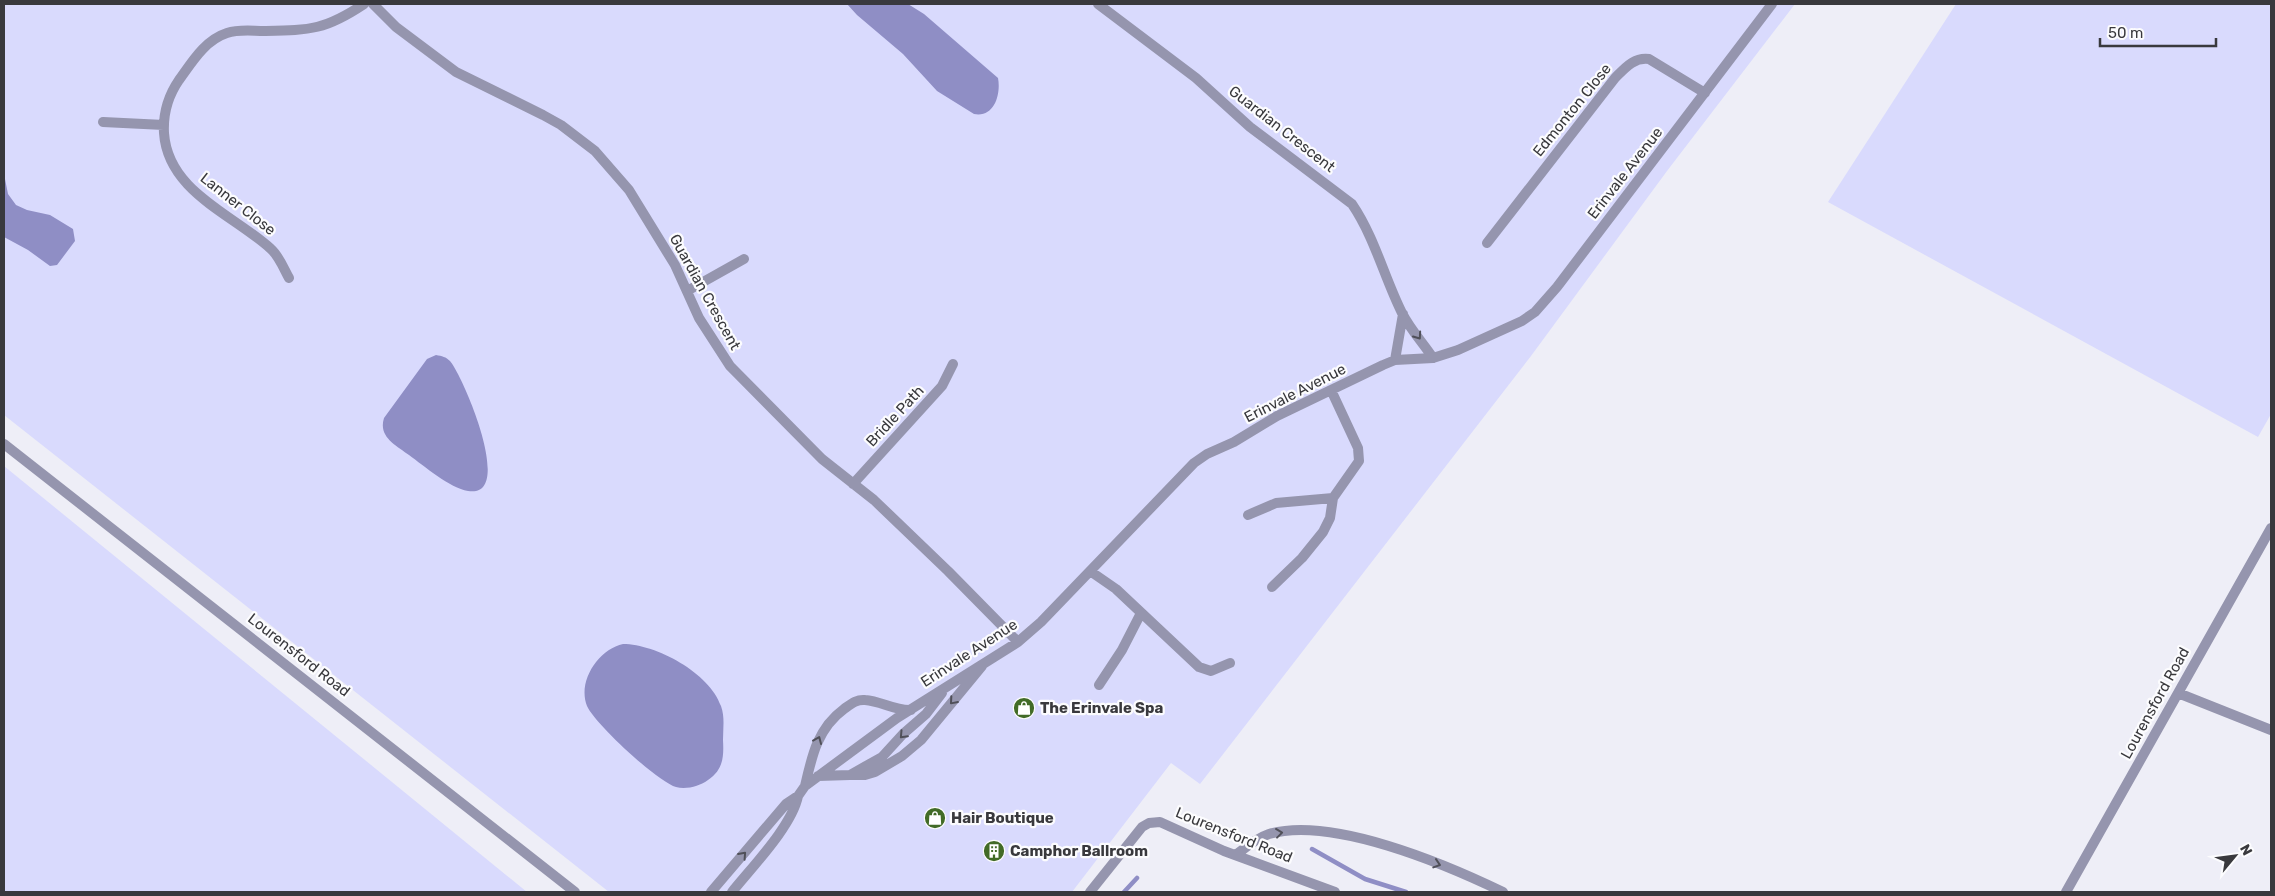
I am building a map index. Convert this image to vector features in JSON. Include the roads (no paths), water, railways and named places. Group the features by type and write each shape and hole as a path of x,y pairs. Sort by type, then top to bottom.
{"street":[{"name":"Lanner Close","path":"289,278 273,250 204,200 186,181 170,159 165,145 164,125 172,91 200,53 217,37 234,31 297,30 324,27 364,4"},
{"name":"Guardian Crescent","path":"372,4 402,32 456,72 543,115 595,151 629,190 675,265 699,318 730,366 822,459 874,500 1018,642"},
{"name":"Guardian Crescent","path":"1098,4 1196,78 1250,127 1352,204 1362,219 1376,248 1403,314 1433,358"},
{"name":"Erinvale Avenue","path":"711,892 786,804 798,796 805,786 911,710 1018,642 1041,622 1194,462 1234,442 1263,423 1395,360 1433,358 1458,350 1535,312 1557,286 1772,4"},
{"name":"Edmonton Close","path":"1487,243 1626,66 1642,58 1650,59 1705,93"},
{"path":"103,122 164,125"},
{"path":"687,291 744,259"},
{"path":"1395,360 1403,314"},
{"name":"Bridle Path","path":"853,484 942,386 954,364"},
{"path":"1272,587 1302,558 1323,532 1330,518 1333,498 1357,466 1360,456 1331,390"},
{"name":"Lourensford Road","path":"4,444 574,892"},
{"path":"1248,515 1276,502 1333,498"},
{"name":"Lourensford Road","path":"2066,892 2271,528"},
{"path":"1090,571 1116,589 1199,667 1210,671 1230,663"},
{"path":"1099,685 1122,650 1141,613"},
{"path":"818,776 864,775 875,772 902,756 921,740 984,663"},
{"path":"850,776 866,768 890,751 903,734 926,714 947,686"},
{"path":"2178,693 2271,730"},
{"path":"805,786 820,735 839,713 850,705 864,699 901,710 911,710"},
{"name":"Erinvale Avenue","path":"732,892 795,810 798,796"},
{"name":"Lourensford Road","path":"1090,892 1142,827 1160,822 1171,825 1188,836 1335,892"},
{"path":"1237,854 1268,834 1298,831 1336,834 1375,843 1460,872 1503,892"}],"water":[{"path":"847,4 908,4 924,14 998,78 997,97 992,108 981,114 974,114 937,91 903,54 857,15"},
{"path":"4,174 8,194 16,205 27,210 50,215 73,229 75,241 57,265 50,266 28,250 4,237"},
{"path":"436,355 450,361 474,411 487,457 487,476 482,488 468,491 453,486 389,440 384,430 384,418 427,359"},
{"path":"623,644 636,645 666,655 694,672 706,682 715,694 723,714 723,757 717,772 705,782 697,786 684,788 667,783 642,764 614,738 587,706 585,686 592,668 606,652"}],"waterway":[{"path":"1312,849 1365,879 1406,892"},
{"path":"1124,892 1137,878"}],"place":[{"name":"The Erinvale Spa","path":"1024,708"},
{"name":"Hair Boutique","path":"935,818"},
{"name":"Camphor Ballroom","path":"994,851"}]}
